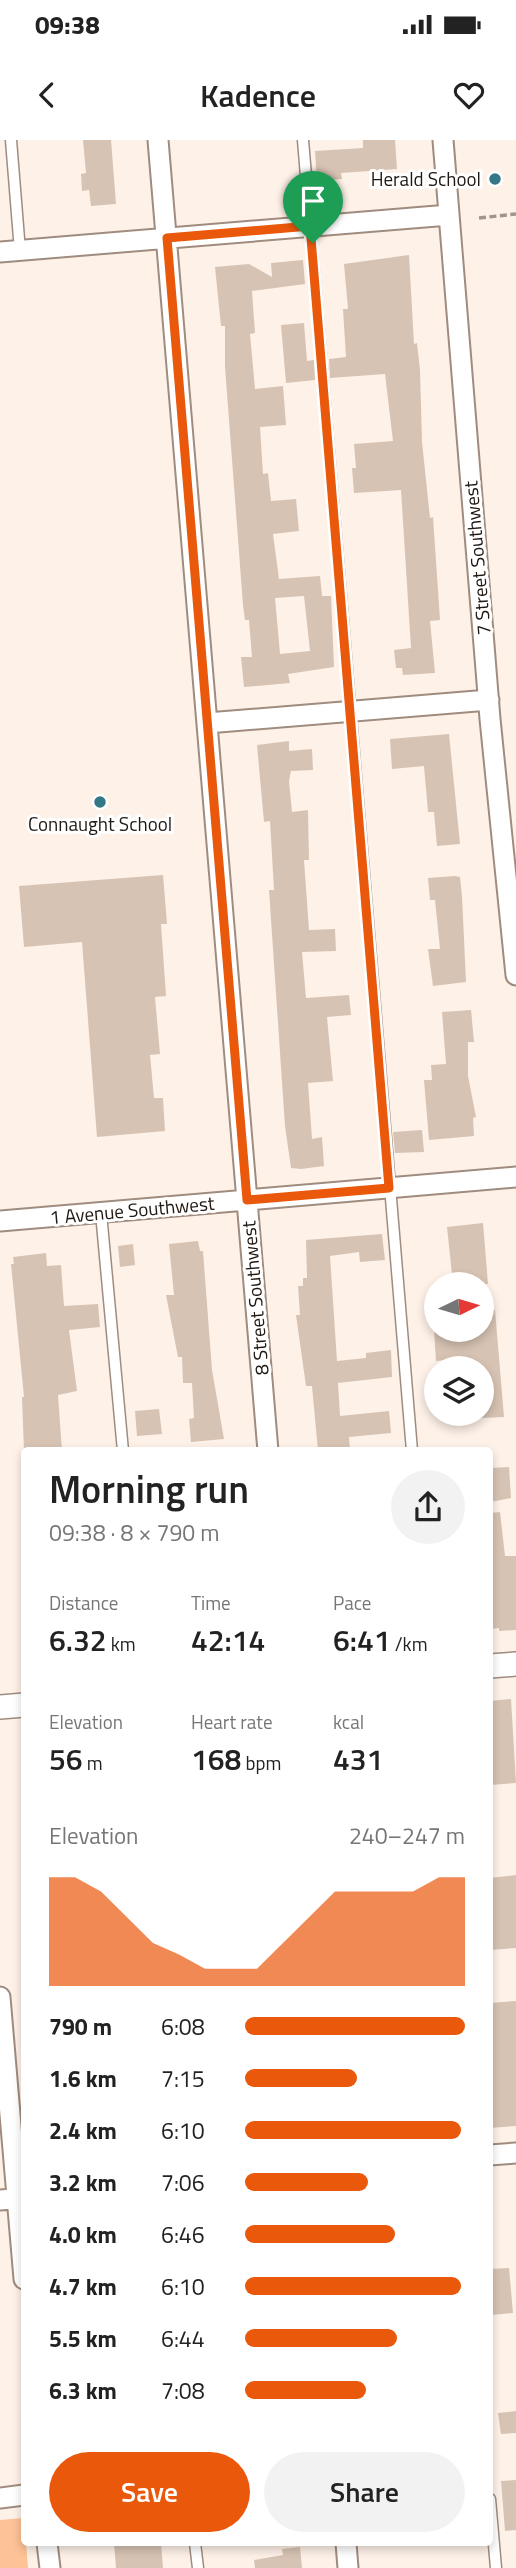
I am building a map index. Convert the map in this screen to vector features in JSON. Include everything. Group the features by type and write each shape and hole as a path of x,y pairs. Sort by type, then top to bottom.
{"street":[{"name":"8 Street Southwest","path":"158,140 268,1447"},
{"name":"7 Street Southwest","path":"443,140 489,700 516,975"},
{"path":"10,251 449,215"},
{"path":"207,723 489,700"},
{"name":"1 Avenue Southwest","path":"0,1221 516,1177"},
{"path":"493,1666 516,1664"},
{"path":"0,1707 21,1704"},
{"path":"0,1997 14,2199 21,2255"},
{"path":"493,2155 516,2153"},
{"path":"0,2497 21,2495"},
{"path":"47,2546 50,2568"},
{"path":"346,2546 348,2568"}],"lane":[{"path":"10,251 11,140"},
{"path":"303,140 412,1447"},
{"path":"101,1213 123,1447"},
{"path":"493,2534 496,2568"},
{"path":"195,2546 198,2568"}],"path":[{"path":"479,218 516,214"}],"shaded area":[{"path":"21,2518 21,2546 26,2546 28,2568 0,2568 0,2520"}],"building":[{"path":"83,140 111,140 116,204 91,206 89,190 82,191 81,174 86,173"},
{"path":"363,140 395,140 397,169 341,173 342,179 317,181 315,151 363,148"},
{"path":"409,255 414,344 417,343 420,370 422,442 430,518 433,517 440,620 430,621 435,673 403,675 402,668 396,668 394,650 411,648 401,490 354,493 352,468 356,468 354,444 393,441 385,374 330,378 329,359 346,357 343,309 348,309 344,264"},
{"path":"303,260 305,284 252,291 255,333 250,334 255,389 283,386 286,425 260,427 263,474 268,473 271,501 296,499 299,531 273,534 279,579 320,576 322,596 331,596 334,667 288,674 290,683 244,687 241,657 252,657 249,620 245,620 243,605 225,367 225,326 221,326 215,267 249,264 272,277 271,263","holes":["304,596 310,651 280,654 275,598"]},
{"path":"304,323 307,361 314,360 315,380 286,383 281,325"},
{"path":"449,734 460,844 437,846 434,812 428,812 424,766 392,769 390,739"},
{"path":"289,741 289,751 312,749 313,770 291,771 289,781 292,812 308,810 309,860 304,860 309,930 335,929 336,951 302,952 306,998 349,995 351,1015 327,1017 333,1081 308,1083 312,1139 322,1137 324,1166 301,1169 291,1168 285,1126 269,890 274,890 270,821 264,822 257,745"},
{"path":"163,875 167,924 161,924 166,996 155,997 160,1054 150,1055 154,1098 163,1098 165,1131 97,1137 82,942 24,947 19,886"},
{"path":"460,877 462,896 466,982 433,986 428,949 440,949 435,900 430,900 428,878"},
{"path":"471,1010 474,1042 468,1042 468,1076 476,1117 473,1118 474,1136 429,1140 424,1080 432,1080 431,1065 446,1064 442,1012"},
{"path":"422,1130 424,1152 395,1153 393,1132"},
{"path":"483,1223 487,1272 452,1272 447,1227"},
{"path":"382,1234 385,1260 360,1262 359,1252 330,1256 337,1361 366,1358 366,1353 391,1350 392,1377 338,1383 340,1416 389,1411 391,1433 349,1437 350,1447 318,1447 312,1386 306,1386 296,1315 300,1315 298,1286 303,1286 303,1278 307,1278 306,1240"},
{"path":"198,1241 200,1251 203,1251 212,1370 224,1439 191,1442 189,1419 194,1418 192,1383 183,1383 182,1357 178,1357 166,1295 174,1295 169,1244"},
{"path":"133,1244 135,1265 120,1267 118,1246"},
{"path":"46,1253 47,1266 61,1265 64,1306 98,1304 100,1327 69,1330 77,1391 58,1395 62,1447 24,1447 24,1397 11,1264 14,1264 13,1257"},
{"path":"494,1310 504,1417 494,1417 494,1356 436,1356 435,1342 494,1342"},
{"path":"159,1409 162,1434 137,1436 135,1411"},
{"path":"509,1467 511,1498 493,1501 493,1468"},
{"path":"500,1512 505,1556 516,1556 516,1630 493,1629 493,1513"},
{"path":"511,1699 516,1783 493,1785 493,1701"},
{"path":"516,1875 516,1948 493,1950 493,1878"},
{"path":"516,2001 516,2126 493,2128 493,2003"},
{"path":"509,2268 513,2313 493,2315 493,2269"},
{"path":"516,2411 516,2433 501,2434 498,2413"},
{"path":"516,2480 516,2530 505,2531 501,2481"},
{"path":"114,2546 161,2546 163,2568 116,2568"},
{"path":"300,2547 302,2568 255,2568 254,2560 283,2555 282,2549"}],"place":[{"name":"Herald School","path":"495,179"},
{"name":"Connaught School","path":"100,802"}],"route":[{"path":"310,226 313,243 389,1188 247,1200 167,238 310,226"}]}
